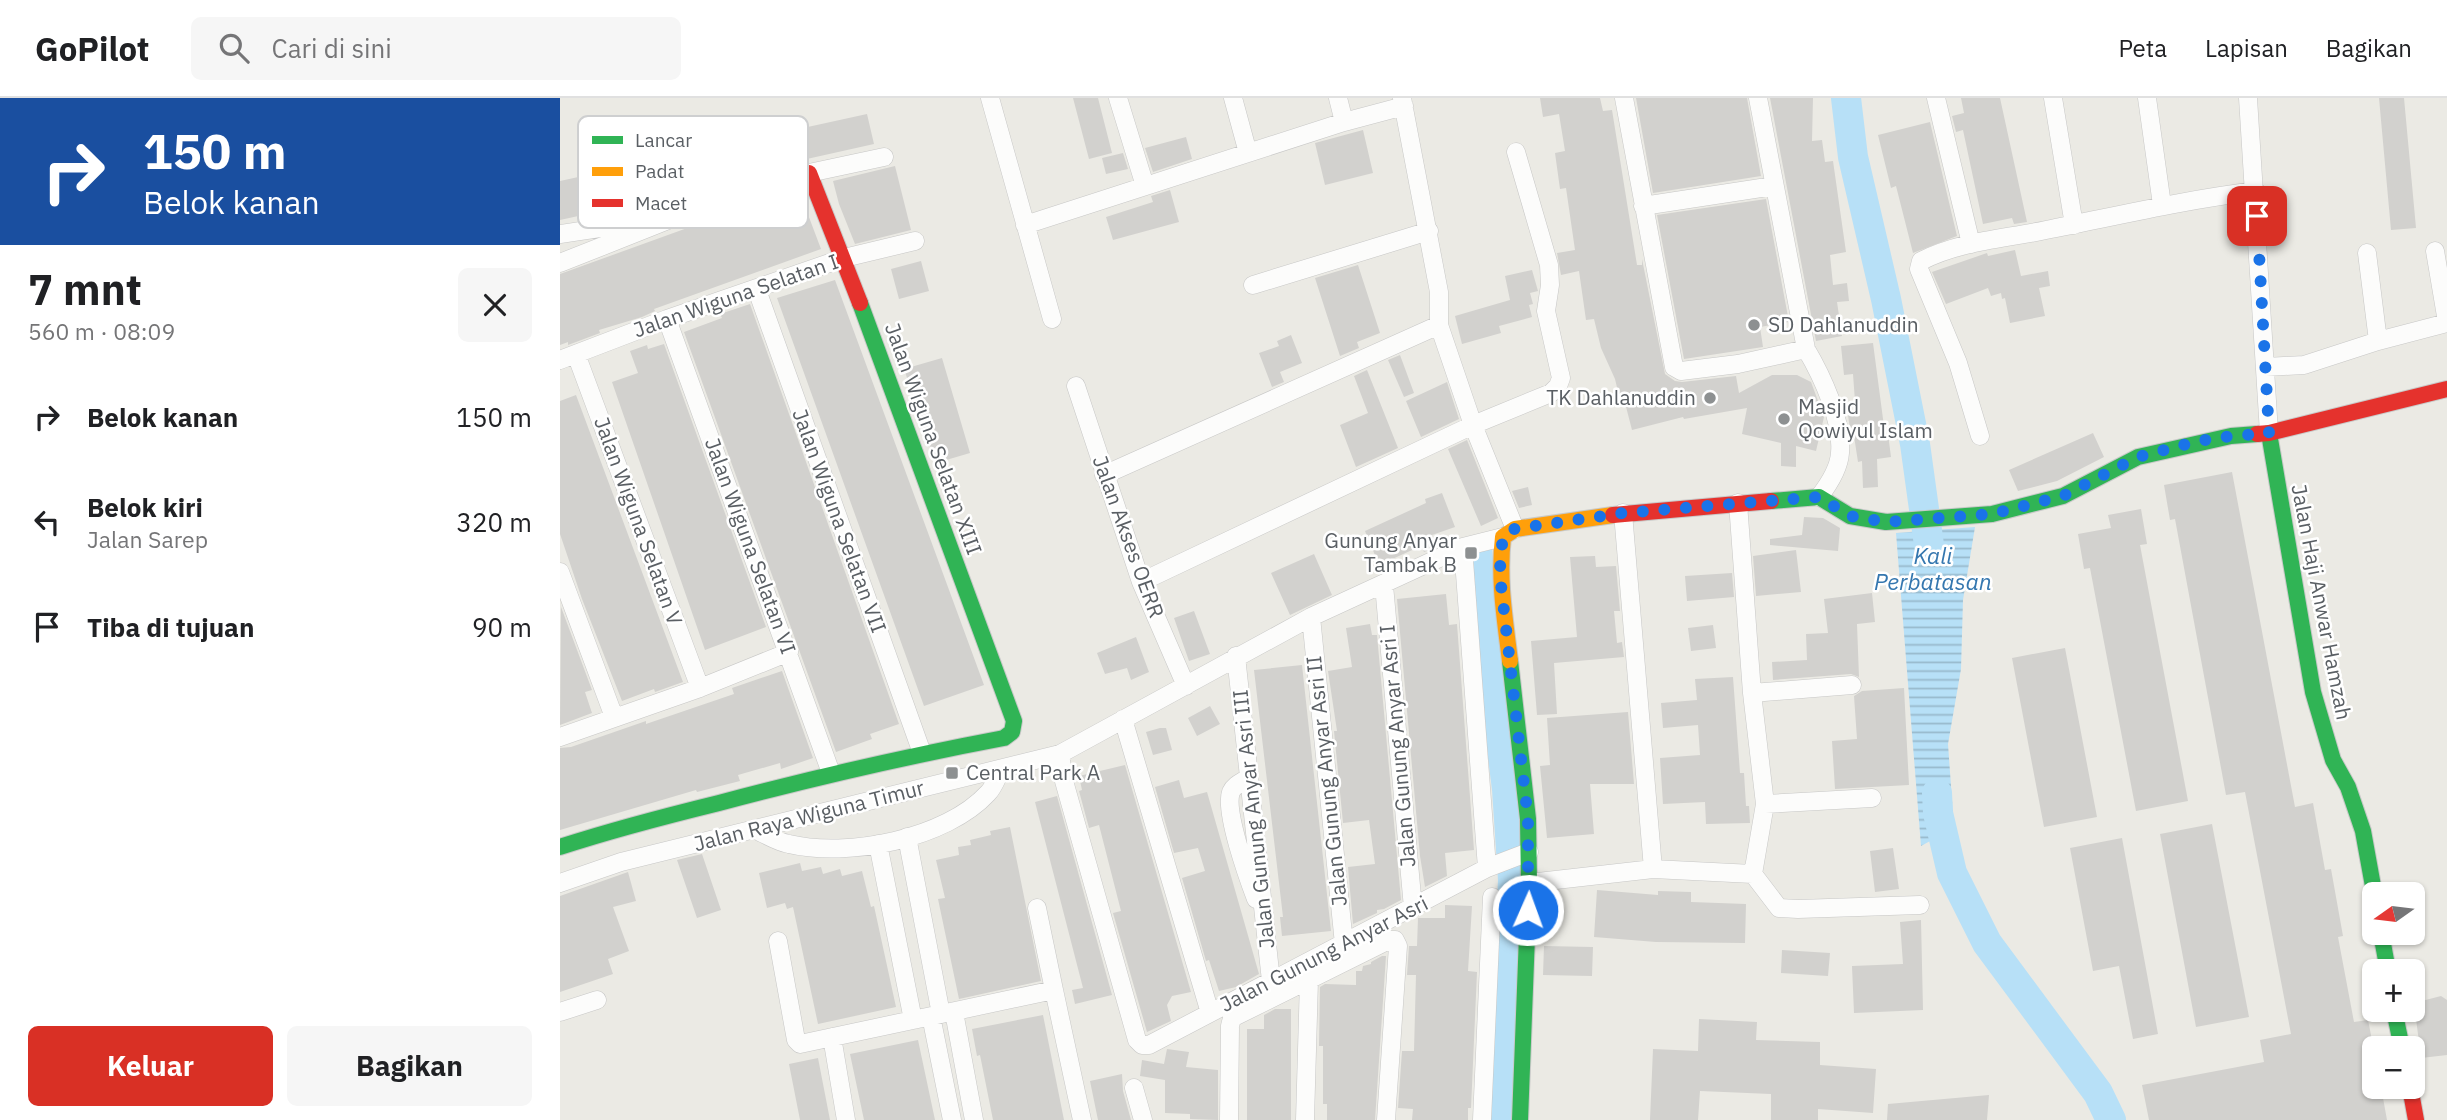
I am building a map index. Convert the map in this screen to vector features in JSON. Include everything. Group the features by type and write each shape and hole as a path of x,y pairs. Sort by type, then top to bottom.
{"street":[{"path":"990,98 1052,318"},
{"path":"1118,98 1145,186"},
{"path":"1233,98 1248,153"},
{"path":"1338,98 1344,122"},
{"path":"1624,98 1674,367 1677,370 1738,364 1806,349"},
{"path":"1758,98 1806,349 1819,371 1839,431 1840,454 1832,480 1819,497"},
{"path":"1936,98 1971,243"},
{"path":"2053,98 2074,225"},
{"path":"2147,98 2162,205"},
{"path":"2248,98 2266,368 2271,392 2269,433"},
{"path":"1025,225 1403,102 1439,292 1439,325 1509,533 1500,561 1501,585 1528,819 1522,855 1529,883 1520,1120"},
{"path":"1141,582 1473,425 1551,393 1558,386 1561,378 1546,311 1551,276 1516,152"},
{"path":"808,173 884,157"},
{"name":"Jalan Wiguna Selatan XIII","path":"808,173 844,258 1014,721"},
{"path":"1643,206 1774,186"},
{"path":"1980,436 1958,363 1919,269 1922,261 1971,243 2074,225 2162,205 2256,191"},
{"path":"560,234 598,228"},
{"path":"560,263 648,228"},
{"path":"1253,285 1429,231"},
{"name":"Jalan Wiguna Selatan I","path":"568,357 667,319 844,258 915,241"},
{"path":"2266,368 2298,368 2378,341 2447,323 2434,251"},
{"path":"2367,253 2378,341"},
{"name":"Jalan Wiguna Selatan VII","path":"757,290 922,753"},
{"name":"Jalan Wiguna Selatan VI","path":"667,319 831,773"},
{"path":"1104,475 1439,325"},
{"name":"Jalan Wiguna Selatan V","path":"568,357 699,688"},
{"path":"2271,392 2298,368"},
{"name":"Jalan Akses OERR","path":"1076,386 1141,582 1186,685"},
{"path":"1509,533 1623,513 1819,497 1850,516 1886,522 1992,514 2063,496 2138,457 2199,441 2269,433 2447,388"},
{"name":"Jalan Haji Anwar Hamzah","path":"2269,433 2313,692 2333,760 2348,787 2363,831 2372,882"},
{"path":"1738,503 1752,693 1765,804 1754,874 1779,908 1920,905"},
{"path":"1623,513 1653,869"},
{"name":"Jalan Raya Wiguna Timur","path":"560,883 621,862 1060,754 1311,617 1463,547 1509,533"},
{"path":"1463,547 1490,867"},
{"path":"560,572 614,717"},
{"name":"Jalan Gunung Anyar Asri I","path":"1384,585 1413,908"},
{"name":"Jalan Gunung Anyar Asri II","path":"1311,617 1344,944"},
{"path":"560,737 699,688 789,652"},
{"name":"Jalan Gunung Anyar Asri III","path":"1236,656 1271,981"},
{"path":"1752,693 1852,685"},
{"path":"1123,719 1210,1013"},
{"name":"Jalan Raya Wiguna Timur","path":"560,847 831,773 1004,738 1012,732 1014,721"},
{"name":"Jalan Gunung Anyar Asri","path":"1060,754 1065,781 1138,1040 1142,1045 1149,1045 1490,867 1522,855"},
{"path":"754,829 786,844 820,849 877,844 907,837 941,825 973,806 990,792 1001,769"},
{"path":"1765,804 1872,798"},
{"path":"907,837 942,1014 974,1120"},
{"path":"877,844 913,1020"},
{"path":"1529,883 1653,869 1754,874"},
{"path":"1482,1120 1492,897"},
{"path":"1037,908 1082,1120"},
{"path":"1229,1120 1230,1026 1233,1018 1389,940 1395,940 1398,946 1386,1120"},
{"path":"778,941 796,1040 800,1044 1054,990"},
{"path":"1305,1120 1309,980"},
{"path":"560,1012 597,1000"},
{"path":"942,1014 952,1120"},
{"path":"832,1037 846,1120"},
{"path":"1134,1088 1143,1120"},
{"path":"2412,1099 2416,1120"}],"water":[{"name":"Kali Perbatasan","path":"1975,527 1963,600 1961,669 1948,744 1954,828 1921,846 1896,533"}],"building":[{"path":"1073,98 1098,98 1112,153 1089,159"},
{"path":"1540,98 1600,98 1603,111 1612,110 1637,265 1642,265 1642,259 1665,374 1682,382 1736,376 1739,393 1772,375 1797,375 1811,382 1824,417 1816,451 1796,446 1796,467 1781,466 1781,443 1742,434 1747,408 1684,419 1683,417 1632,430 1624,399 1620,400 1615,379 1601,348 1594,319 1586,320 1579,271 1561,275 1557,253 1575,250 1566,188 1560,189 1555,153 1565,151 1559,114 1543,117"},
{"path":"1636,98 1747,98 1761,176 1653,193"},
{"path":"1770,98 1813,98 1812,141 1822,140 1825,162 1833,161 1846,252 1830,255 1833,285 1847,283 1849,301 1837,302 1842,336 1816,341"},
{"path":"1961,98 2000,98 2027,222 2014,224 2012,218 1983,224 1963,130 1956,132 1952,116 1964,113"},
{"path":"2379,98 2404,98 2416,228 2391,230"},
{"path":"867,114 874,144 808,159 808,127"},
{"path":"1930,122 1957,236 1913,253 1896,186 1891,188 1878,135"},
{"path":"1363,130 1373,173 1325,185 1315,143"},
{"path":"1186,137 1192,159 1153,172 1145,148"},
{"path":"1123,153 1128,169 1106,174 1102,158"},
{"path":"895,166 911,230 855,244 833,181"},
{"path":"578,177 578,216 560,220 560,181"},
{"path":"1170,190 1179,222 1113,240 1106,217 1153,202 1151,196"},
{"path":"1766,199 1789,322 1760,327 1763,347 1684,359 1657,215"},
{"path":"808,215 821,249 654,309 655,311 642,317 599,330 600,333 568,345 568,342 560,345 560,274 687,228 808,228"},
{"path":"2015,250 2021,276 2048,271 2050,286 2039,288 2045,316 2010,323 2005,298 2002,299 2001,293 1991,296 1988,288 1946,304 1932,272 1987,253 1988,256"},
{"path":"921,261 929,291 899,299 891,269"},
{"path":"1358,265 1380,333 1357,342 1359,348 1340,356 1315,278"},
{"path":"1532,270 1538,291 1530,293 1532,317 1499,326 1501,333 1462,344 1455,316 1510,300 1505,276"},
{"path":"835,280 984,685 924,706 777,298"},
{"path":"750,304 899,724 870,734 872,739 836,752 684,332 722,318 720,314"},
{"path":"1291,335 1302,363 1280,372 1284,382 1272,387 1259,353 1279,346 1277,341"},
{"path":"1873,343 1885,434 1888,434 1891,457 1877,459 1878,487 1863,488 1862,461 1858,462 1848,415 1856,415 1853,374 1844,375 1841,346"},
{"path":"664,344 766,627 705,650 612,382 638,373 630,351 647,345 648,349"},
{"path":"1400,355 1414,393 1404,397 1388,360"},
{"path":"942,358 970,453 936,463 904,369"},
{"path":"1367,370 1398,448 1356,467 1340,425 1368,413 1354,376"},
{"path":"1447,382 1459,419 1421,437 1406,401"},
{"path":"576,395 683,682 622,701 560,534 560,401"},
{"path":"2093,433 2104,457 2057,481 2018,491 2009,470"},
{"path":"1467,440 1498,518 1481,526 1448,449"},
{"path":"2232,472 2295,807 2313,803 2325,870 2331,869 2343,936 2338,937 2354,1022 2368,1022 2371,1036 2362,1036 2362,1099 2383,1099 2387,1120 2149,1120 2142,1085 2264,1062 2260,1040 2291,1034 2245,792 2226,795 2175,519 2170,520 2164,485"},
{"path":"1528,487 1532,505 1519,508 1512,491"},
{"path":"1442,493 1455,527 1432,535 1437,547 1424,552 1421,546 1379,565 1365,531 1426,503 1425,499"},
{"path":"2141,509 2147,544 2140,545 2188,801 2136,811 2090,568 2084,569 2078,534 2111,528 2108,515"},
{"path":"1804,517 1823,518 1840,528 1838,551 1770,545 1770,539 1802,535"},
{"path":"1796,550 1801,592 1756,596 1753,556"},
{"path":"1314,554 1332,595 1290,615 1271,573"},
{"path":"1595,556 1596,567 1616,566 1620,611 1614,611 1617,643 1622,642 1624,657 1554,663 1557,714 1537,715 1531,641 1577,637 1570,557"},
{"path":"1732,573 1734,597 1687,601 1685,576"},
{"path":"1872,593 1875,622 1857,624 1859,677 1851,674 1773,680 1772,662 1807,660 1806,634 1828,633 1824,599"},
{"path":"1446,594 1449,625 1457,624 1474,850 1445,853 1447,876 1425,887 1397,599"},
{"path":"561,607 592,690 585,692 592,713 560,725"},
{"path":"1194,611 1210,654 1189,661 1174,618"},
{"path":"1370,624 1372,635 1377,635 1401,900 1353,924 1348,867 1375,864 1369,820 1343,823 1334,731 1337,731 1328,671 1352,667 1346,628"},
{"path":"1713,625 1716,648 1691,651 1688,628"},
{"path":"1136,637 1149,672 1131,680 1127,668 1105,674 1097,653"},
{"path":"2065,648 2097,817 2044,827 2012,658"},
{"path":"1302,665 1331,931 1282,936 1280,917 1283,917 1254,670"},
{"path":"782,671 813,758 781,769 780,763 738,775 740,781 697,792 696,790 560,830 560,748 571,747 646,721 646,724 734,694 732,688"},
{"path":"1733,677 1740,773 1744,773 1750,823 1706,824 1705,802 1663,804 1660,758 1700,755 1698,725 1663,728 1661,703 1697,700 1695,679"},
{"path":"1904,688 1909,785 1835,789 1832,741 1857,739 1854,696 1862,691"},
{"path":"1210,706 1220,724 1197,736 1188,718"},
{"path":"1628,712 1634,784 1590,784 1594,834 1547,838 1540,766 1550,765 1547,718"},
{"path":"1166,728 1172,750 1153,755 1146,732"},
{"path":"1125,765 1191,992 1172,996 1167,1005 1171,1021 1147,1032 1113,913 1121,911 1099,825 1089,828 1079,791 1082,790 1079,776"},
{"path":"1179,780 1184,798 1207,792 1259,974 1236,987 1219,991 1209,960 1206,961 1182,878 1205,871 1198,848 1174,853 1155,787"},
{"path":"1057,796 1112,995 1075,1004 1072,990 1083,988 1035,802"},
{"path":"2212,824 2249,1017 2196,1027 2160,834"},
{"path":"1010,827 1041,981 959,999 938,899 945,898 936,860 959,855 958,847 971,845 970,840 991,835 990,831"},
{"path":"2122,838 2158,1034 2133,1039 2119,966 2093,971 2070,848"},
{"path":"1893,848 1899,889 1875,892 1870,851"},
{"path":"702,854 721,910 697,918 677,860"},
{"path":"800,863 802,871 821,867 823,874 840,869 842,876 862,871 871,907 874,906 896,1007 818,1024 793,907 787,909 785,903 767,908 759,873"},
{"path":"628,872 636,901 613,907 629,951 608,959 613,974 560,992 560,896"},
{"path":"1597,890 1658,895 1658,891 1691,892 1691,902 1746,904 1745,943 1656,942 1594,937"},
{"path":"1445,905 1472,906 1468,971 1477,972 1471,1108 1468,1108 1468,1120 1412,1120 1413,1109 1398,1108 1402,1051 1414,1051 1416,975 1407,975 1409,946 1417,946 1418,918 1445,918"},
{"path":"1921,920 1923,1010 1854,1013 1852,966 1903,964 1900,922"},
{"path":"1544,946 1593,947 1592,976 1543,975"},
{"path":"1782,950 1830,953 1828,976 1781,973"},
{"path":"1386,956 1375,1120 1327,1120 1327,1104 1323,1104 1323,1046 1319,1046 1320,987 1325,984 1356,985 1356,971 1362,971 1363,966"},
{"path":"2441,996 2447,1000 2447,1055 2425,1058 2425,1036 2418,1036 2416,1022 2425,1022 2425,1000"},
{"path":"1275,1009 1291,1009 1291,1120 1247,1120 1247,1029 1264,1029 1264,1015"},
{"path":"1043,1015 1064,1120 993,1120 972,1029"},
{"path":"1699,1019 1757,1022 1756,1040 1820,1042 1820,1065 1876,1069 1873,1113 1818,1109 1818,1120 1771,1120 1771,1094 1700,1091 1698,1120 1650,1120 1653,1049 1698,1051"},
{"path":"918,1040 935,1120 864,1120 850,1054"},
{"path":"1167,1049 1189,1052 1186,1067 1218,1070 1218,1120 1190,1119 1190,1114 1165,1113 1165,1080 1140,1076 1142,1060 1164,1064"},
{"path":"818,1058 830,1120 800,1120 789,1064"},
{"path":"1122,1074 1123,1091 1131,1120 1098,1120 1090,1081"},
{"path":"1989,1095 1987,1120 1887,1120 1888,1104"}],"waterway":[{"name":"Kali Perbatasan","path":"1846,98 1853,157 1886,299 1915,444 1929,545"},
{"path":"1477,551 1507,789 1513,880 1501,1120"},
{"name":"Kali Perbatasan","path":"1937,793 1938,813 1952,873 1987,943 2098,1093 2111,1120"}],"traffic: fast":[{"path":"560,847 790,785 1004,738 1012,732 1014,721 860,303"},
{"path":"2269,433 2313,692 2333,760 2348,787 2363,831 2372,882"},
{"path":"1771,501 1819,497 1850,516 1886,522 1992,514 2063,496 2138,457 2231,436 2257,434"},
{"path":"1510,661 1528,819 1529,883 1520,1120"},
{"path":"2383,945 2386,959"},
{"path":"2397,1022 2399,1036"}],"traffic: slow":[{"path":"1510,661 1502,584 1503,537 1515,529 1613,515"}],"traffic: jam":[{"path":"809,173 860,303"},
{"path":"2257,434 2447,389"},
{"path":"1613,515 1771,501"},
{"path":"2412,1099 2416,1120"}],"place":[{"name":"SD Dahlanuddin","path":"1754,325"},
{"name":"TK Dahlanuddin","path":"1710,398"},
{"name":"Masjid Qowiyul Islam","path":"1784,419"},
{"name":"Gunung Anyar Tambak B","path":"1471,553"},
{"name":"Central Park A","path":"952,773"}],"route":[{"path":"1528,910 1528,819 1501,585 1503,537 1514,529 1623,513 1819,497 1850,516 1886,522 1992,514 2063,496 2138,457 2199,441 2269,433 2257,216"}]}
